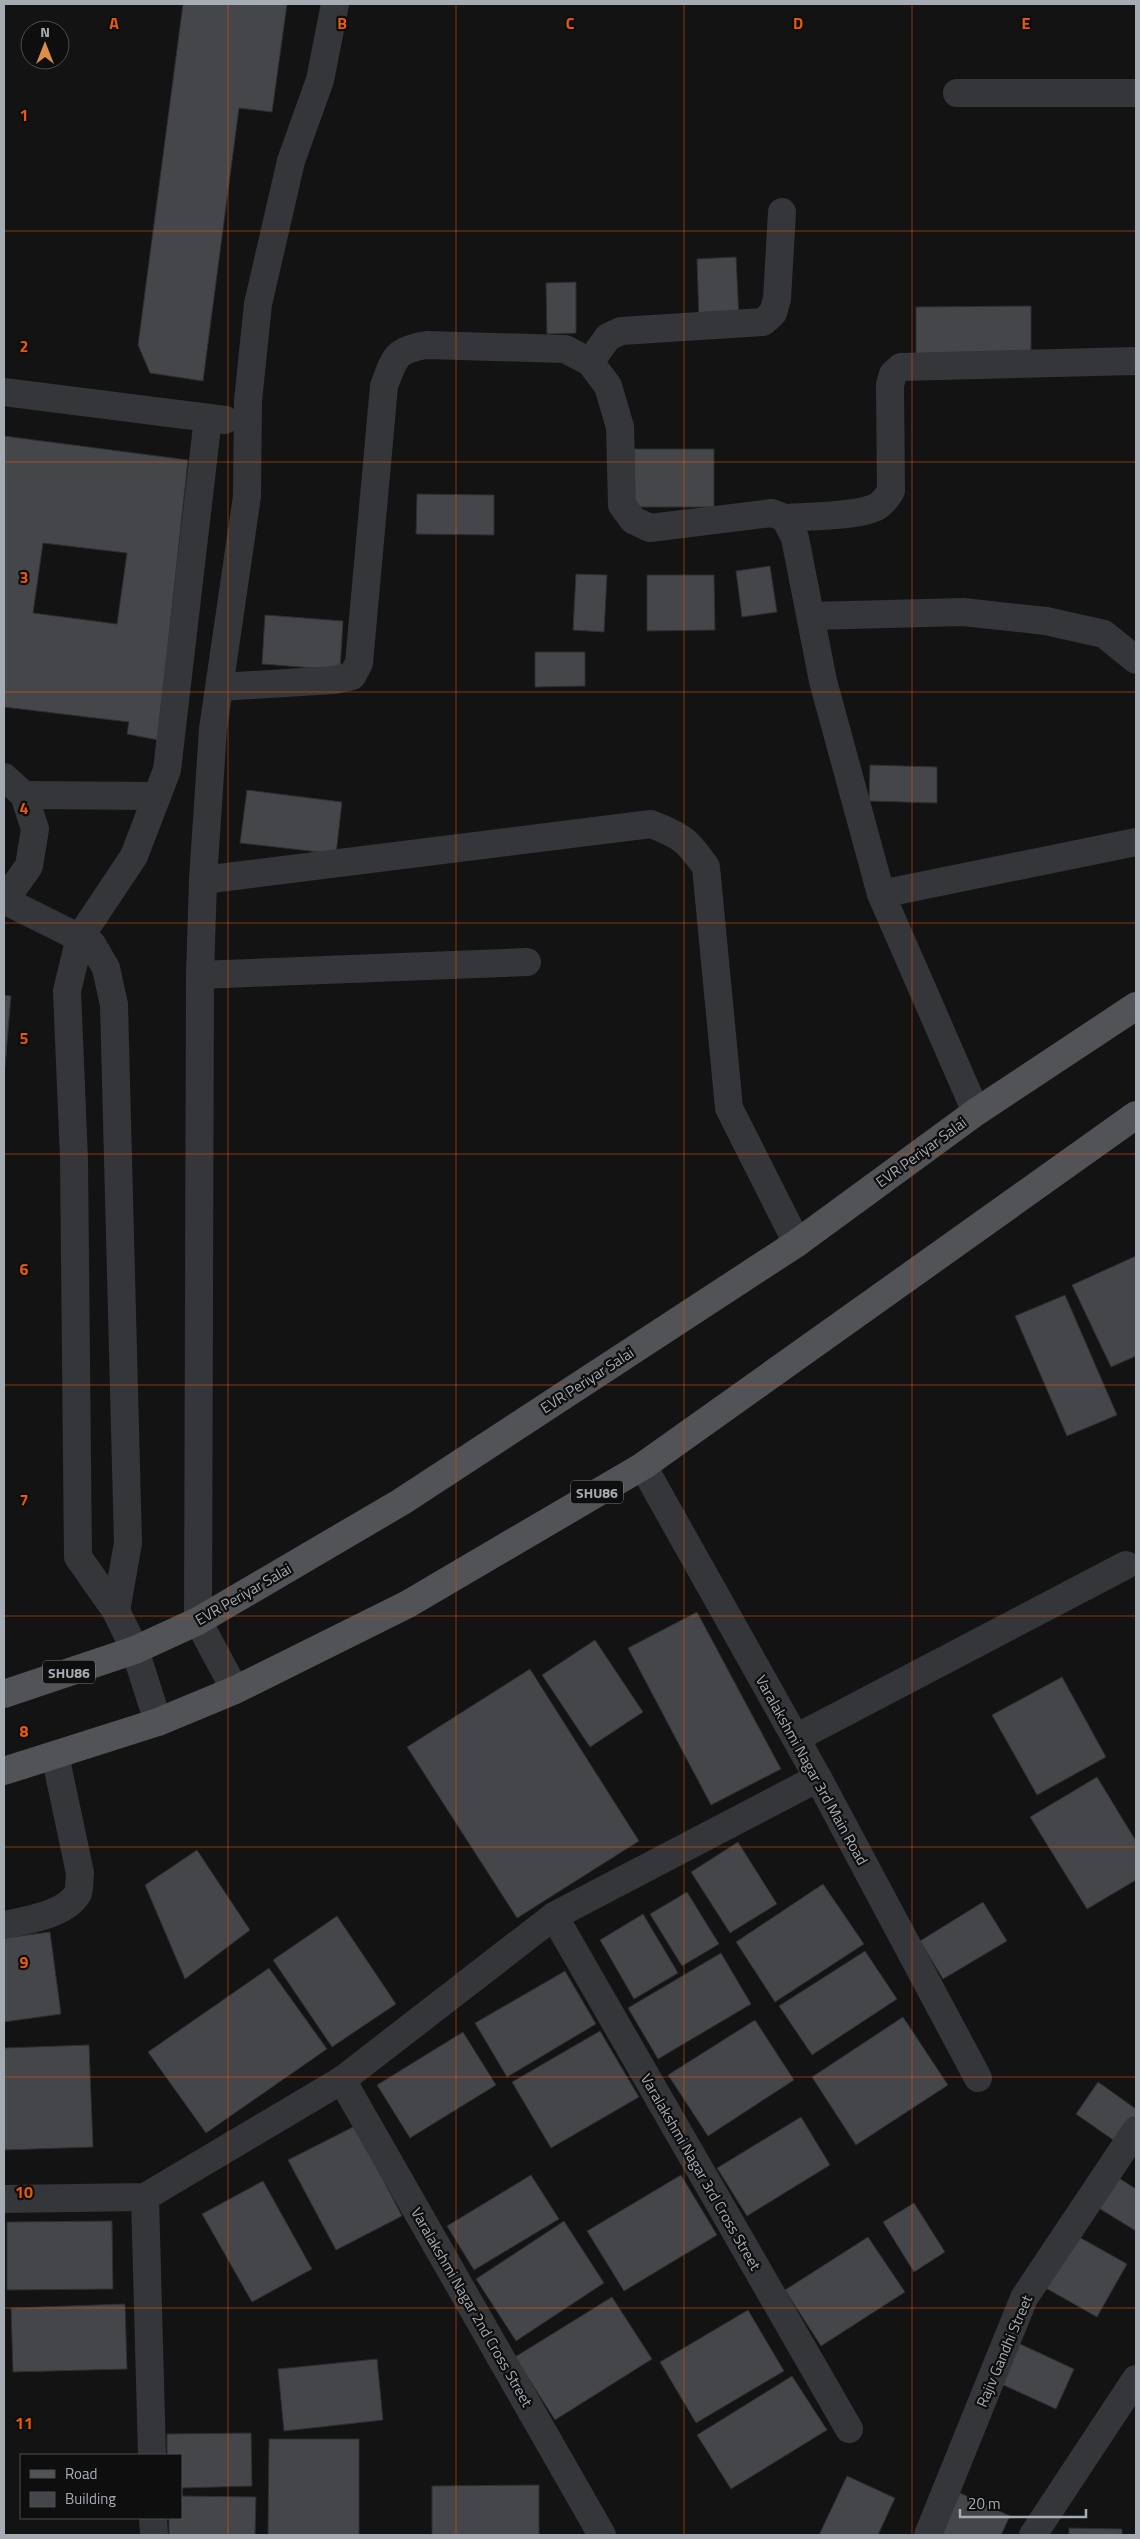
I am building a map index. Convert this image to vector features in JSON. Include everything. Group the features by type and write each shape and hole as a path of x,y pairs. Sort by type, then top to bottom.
{"main road":[{"name":"EVR Periyar Salai","path":"4,1694 135,1650 198,1621 400,1502 797,1243 976,1112 1136,1006"},
{"name":"SHU86","path":"4,1771 158,1722 235,1690 408,1604 643,1466 1136,1115"}],"street":[{"path":"235,1690 198,1621 200,975 203,880 213,729 247,496 248,401 260,295 291,161 320,80 335,4"},
{"path":"957,93 1136,93"},
{"path":"590,362 608,337 622,331 763,322 773,313 777,299 782,212"},
{"path":"220,687 334,680 352,676 360,663 384,386 393,362 405,349 426,345 565,349 590,362 608,386 620,428 622,505 633,520 650,528 772,513 785,518 860,512 877,507 891,491 890,385 893,374 900,368 1136,361"},
{"path":"4,392 208,418 248,425"},
{"path":"158,1722 135,1650 116,1611 78,1557 74,1159 67,991 80,937 134,856 167,770 208,418"},
{"path":"785,518 795,538 823,682 881,894 976,1112"},
{"path":"811,616 963,612 1046,621 1104,634 1136,660"},
{"path":"4,777 24,795 35,829 29,866 5,901 92,944 106,968 114,1005 128,1543 116,1611"},
{"path":"24,795 157,796"},
{"path":"203,880 651,824 673,832 689,843 706,867 729,1108 797,1243"},
{"path":"881,894 1136,842"},
{"path":"200,975 527,962"},
{"name":"Varalakshmi Nagar 3rd Main Road","path":"643,1466 818,1778 978,2078"},
{"path":"796,1738 1126,1566"},
{"path":"4,1924 42,1917 68,1904 78,1892 80,1873 55,1755"},
{"path":"4,2199 145,2197 342,2080 554,1916 818,1778"},
{"name":"Varalakshmi Nagar 3rd Cross Street","path":"554,1916 849,2429"},
{"name":"Varalakshmi Nagar 2nd Cross Street","path":"342,2080 602,2535"},
{"name":"Rajiv Gandhi Street","path":"928,2535 1024,2298 1136,2130"},
{"path":"145,2197 152,2454"},
{"path":"1033,2535 1136,2379"},
{"path":"153,2519 154,2535"}],"building":[{"path":"183,4 287,4 272,112 239,108 203,381 150,373 138,345"},
{"path":"736,257 739,319 699,320 697,259"},
{"path":"576,282 576,333 547,334 546,283"},
{"path":"1031,306 1031,357 916,358 916,307"},
{"path":"4,436 188,460 158,740 127,734 129,722 4,707","holes":["43,543 127,553 117,624 33,613"]},
{"path":"634,449 714,449 714,507 634,507"},
{"path":"417,494 494,495 494,535 416,534"},
{"path":"770,566 777,612 742,617 736,571"},
{"path":"576,574 607,575 604,632 573,630"},
{"path":"647,575 714,575 715,630 647,631"},
{"path":"265,615 343,621 340,670 262,664"},
{"path":"535,652 585,652 585,686 535,687"},
{"path":"870,765 937,767 937,803 869,801"},
{"path":"247,790 342,802 336,854 240,843"},
{"path":"4,995 11,996 5,1067 4,1067"},
{"path":"1136,1256 1136,1356 1111,1367 1072,1285"},
{"path":"1065,1295 1117,1415 1067,1436 1015,1316"},
{"path":"697,1612 781,1769 711,1805 628,1648"},
{"path":"595,1640 643,1712 590,1747 542,1675"},
{"path":"530,1669 639,1841 517,1918 407,1747"},
{"path":"1062,1677 1106,1757 1037,1795 992,1715"},
{"path":"1097,1777 1136,1841 1136,1880 1087,1909 1030,1817"},
{"path":"738,1842 777,1904 730,1933 691,1872"},
{"path":"197,1850 250,1930 185,1979 145,1885"},
{"path":"823,1884 864,1944 775,2002 736,1942"},
{"path":"687,1892 719,1944 682,1966 650,1914"},
{"path":"983,1902 1007,1941 943,1979 920,1941"},
{"path":"643,1914 678,1973 634,1999 600,1940"},
{"path":"337,1916 396,2004 332,2047 273,1960"},
{"path":"50,1932 61,2014 4,2022 4,1938"},
{"path":"865,1951 897,1999 812,2055 779,2006"},
{"path":"721,1953 751,2004 658,2059 628,2008"},
{"path":"269,1968 327,2049 206,2133 148,2052"},
{"path":"565,1971 596,2024 507,2077 475,2023"},
{"path":"903,2017 948,2085 856,2145 812,2077"},
{"path":"755,2020 794,2080 708,2136 668,2075"},
{"path":"600,2031 639,2097 551,2148 512,2082"},
{"path":"463,2032 496,2085 410,2138 377,2085"},
{"path":"89,2045 93,2147 4,2150 4,2048"},
{"path":"1098,2082 1136,2109 1136,2120 1119,2144 1076,2114"},
{"path":"801,2117 830,2165 747,2216 717,2168"},
{"path":"355,2126 402,2216 336,2250 288,2160"},
{"path":"1111,2173 1136,2189 1136,2231 1092,2204"},
{"path":"531,2175 559,2219 474,2270 447,2226"},
{"path":"681,2175 717,2235 624,2291 587,2231"},
{"path":"263,2181 312,2269 252,2302 202,2214"},
{"path":"914,2203 945,2252 914,2272 883,2222"},
{"path":"112,2221 113,2289 7,2290 7,2222"},
{"path":"564,2221 604,2283 516,2341 476,2279"},
{"path":"1072,2233 1127,2264 1097,2317 1042,2286"},
{"path":"868,2237 905,2292 821,2346 785,2290"},
{"path":"612,2297 652,2359 555,2420 515,2357"},
{"path":"125,2304 127,2369 13,2372 11,2308"},
{"path":"748,2310 784,2371 696,2423 660,2362"},
{"path":"1018,2343 1074,2369 1056,2409 999,2383"},
{"path":"377,2359 383,2420 284,2431 278,2369"},
{"path":"792,2376 827,2430 731,2489 697,2435"},
{"path":"251,2433 252,2486 182,2488 182,2454 167,2454 167,2434"},
{"path":"269,2439 359,2439 359,2535 268,2535"},
{"path":"847,2476 895,2498 878,2535 819,2535"},
{"path":"539,2485 539,2535 432,2535 432,2486"},
{"path":"960,2493 1010,2516 1001,2535 940,2535"},
{"path":"182,2496 256,2497 255,2535 169,2535 169,2519 182,2519"},
{"path":"1069,2528 1122,2529 1122,2535 1069,2535"}]}
